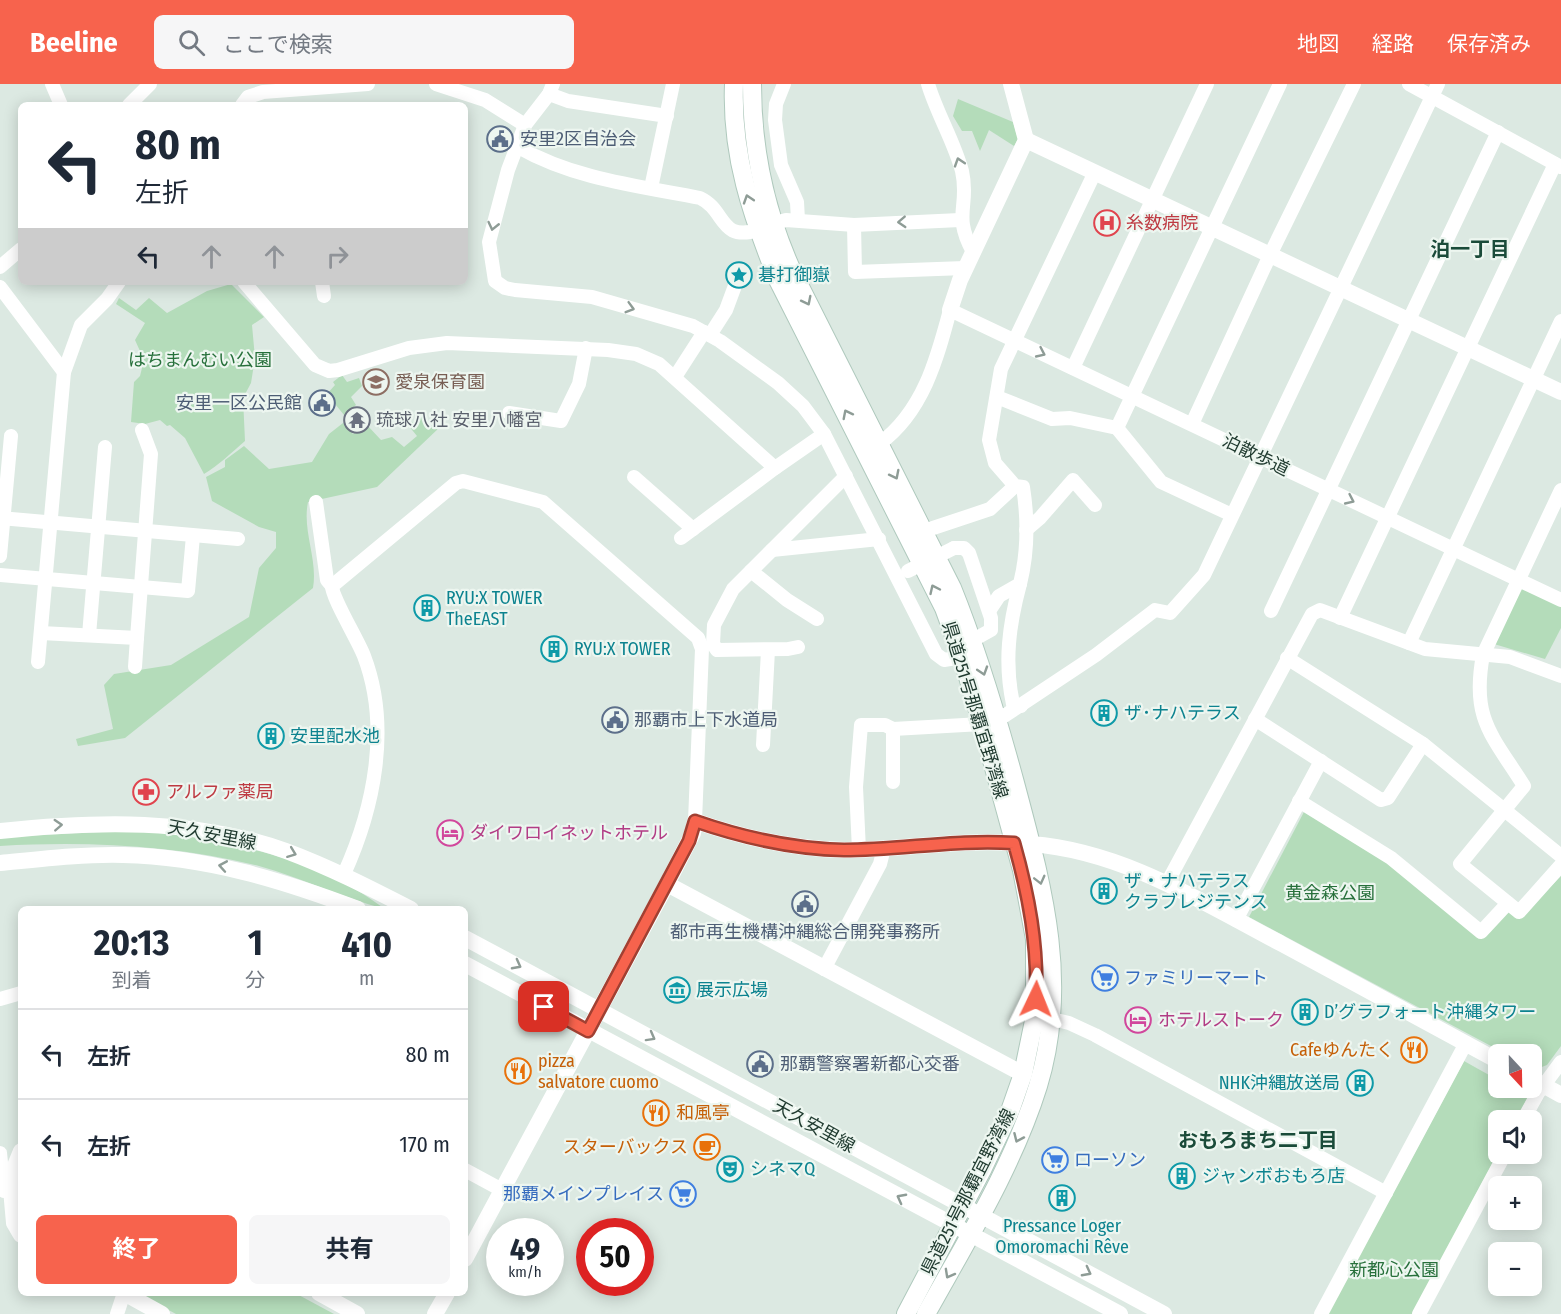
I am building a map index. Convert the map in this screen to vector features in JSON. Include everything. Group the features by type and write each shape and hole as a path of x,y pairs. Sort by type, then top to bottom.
{"main road":[{"name":"県道251号那覇宜野湾線","path":"734,84 734,123 739,165 765,227 793,273 924,531 973,640 990,722 1051,935 1052,1019 1032,1102 1011,1155 972,1210 953,1225 906,1314"},
{"name":"県道251号那覇宜野湾線","path":"752,84 757,165 765,227 778,280 920,558 990,722"},
{"name":"県道251号那覇宜野湾線","path":"926,1314 970,1233 972,1210 1023,1074 1035,1016 1037,966 1023,843"}],"street":[{"path":"52,84 60,102"},
{"path":"132,102 150,84"},
{"path":"245,102 254,94 368,84"},
{"path":"436,84 485,100 525,125"},
{"path":"651,189 673,84"},
{"path":"784,84 776,104 775,120 781,165 797,202 798,220"},
{"path":"928,84 962,173 960,220 962,231 973,252"},
{"path":"879,444 889,437 927,386 965,268 1026,140 1011,84"},
{"path":"1073,368 1207,84"},
{"path":"1117,428 1280,84"},
{"path":"1192,424 1270,255 1354,84"},
{"path":"1340,618 1467,348 1558,166 1498,132 1435,90 1409,84"},
{"path":"667,116 568,101 551,89 525,125 519,147 508,170 489,242 491,270 499,286 515,290 592,297 693,326 707,333 778,383 803,406 824,434 879,539 903,573 939,658 951,660 962,657"},
{"path":"284,90 284,102"},
{"path":"859,850 856,787 861,725 885,725 893,729 990,722 1021,706 1096,655 1155,610 1170,613 1204,575 1435,90"},
{"path":"1271,611 1498,132"},
{"path":"1026,140 1561,392"},
{"path":"519,147 543,160 613,183 709,202 722,222 734,232 746,233 798,220 854,225 960,220"},
{"path":"1021,706 1013,704 1009,685 1008,627 1025,564 1026,530 1023,487 1015,486 995,463 992,454 990,424 998,397 1001,369 1095,172"},
{"path":"854,225 855,272 965,268"},
{"path":"0,267 18,252"},
{"path":"675,377 726,310 736,283"},
{"path":"38,662 64,372 81,325 107,299 117,285"},
{"path":"247,285 315,366 329,371 347,368 409,348 447,343 585,348 636,354 659,364 675,377 775,468"},
{"path":"0,288 64,372"},
{"name":"泊散歩道","path":"950,310 1561,600"},
{"path":"1409,643 1561,321"},
{"path":"509,413 561,421 579,384 585,348"},
{"path":"998,397 1052,419 1070,418 1117,428 1161,482 1233,515"},
{"path":"135,667 151,454 141,430"},
{"path":"681,538 824,434"},
{"path":"0,556 11,436"},
{"path":"89,636 105,447"},
{"path":"798,647 724,651 713,646 714,625 733,589 846,476"},
{"path":"634,477 693,529"},
{"path":"1026,530 1040,518 1073,480 1095,505"},
{"path":"332,586 456,483 471,482 543,502 698,638 702,649 693,833 468,1253"},
{"path":"924,531 990,508 1015,486"},
{"path":"1561,490 1483,655 1479,676 1480,710 1490,735 1524,786 1460,864 1519,912 1561,865"},
{"path":"316,502 327,580 332,586 365,659 376,723 373,785 359,837 344,874"},
{"path":"2,518 238,539"},
{"path":"0,575 188,591 193,536"},
{"path":"772,550 879,539"},
{"path":"903,573 954,548 964,548 969,553 989,611 991,630 973,640"},
{"path":"751,571 787,600 817,619"},
{"path":"989,611 999,596 1020,584"},
{"path":"1167,883 1312,614 1320,610 1425,649 1510,657 1561,676"},
{"path":"41,633 137,638"},
{"path":"763,744 768,650"},
{"path":"1287,658 1423,744 1561,856"},
{"path":"1255,719 1381,800 1388,798 1423,744"},
{"path":"893,729 893,782"},
{"path":"1236,920 1321,761"},
{"path":"1299,801 1392,858 1481,932 1508,903"},
{"path":"695,821 731,834 787,846 859,850 982,841 1056,846 1106,858 1167,883 1488,1055"},
{"name":"天久安里線","path":"0,831 94,823 158,824 217,833 284,850 344,874 405,906"},
{"path":"824,969 880,864 884,848"},
{"name":"天久安里線","path":"0,863 92,855 159,857 268,876 328,904"},
{"path":"667,884 1023,1074"},
{"name":"天久安里線","path":"468,940 1164,1314"},
{"name":"天久安里線","path":"468,966 1120,1314"},
{"path":"2,1000 18,994"},
{"path":"1052,1019 1070,1023 1095,1035 1386,1193"},
{"path":"1321,1314 1466,1043"},
{"path":"1542,1079 1561,1062"},
{"path":"1542,1084 1561,1095"},
{"path":"0,1153 8,1226 18,1240"},
{"path":"18,1158 10,1178 14,1223 18,1230"},
{"path":"1419,1314 1500,1164"},
{"path":"468,1172 502,1190"},
{"path":"117,1314 123,1296"},
{"path":"129,1296 162,1314"},
{"path":"324,1296 357,1314"},
{"path":"435,1314 445,1296"}],"green space":[{"path":"958,99 1013,122 1018,139 1014,146 989,130 980,151 972,131 962,131 953,116"},
{"name":"はちまんむい公園","path":"232,285 264,317 252,325 255,358 251,383 243,398 245,441 204,474 185,438 170,425 167,426 160,420 145,424 131,422 134,382 140,376 144,360 135,340 145,323 116,304 119,298 136,310 149,298 167,313 207,291"},
{"path":"342,375 347,382 359,378 362,386 351,397 356,405 344,415 327,394 335,385 333,382"},
{"path":"422,417 440,427 377,487 308,502 307,524 313,566 313,588 125,738 78,746 76,739 113,729 104,685 114,674 171,665 249,617 259,568 276,548 276,532 259,527 212,501 206,477 225,467 225,460 244,446 269,469 312,462 329,434 343,423 353,434 367,425 381,440 392,437 404,447 417,436 408,425"},
{"path":"1521,585 1561,607 1561,628 1545,659 1494,644"},
{"name":"黄金森公園","path":"1305,810 1380,856 1482,937 1508,909 1520,918 1561,876 1561,1046 1547,1065 1542,1067 1542,1044 1488,1044 1249,917"},
{"path":"143,830 206,840 238,846 300,864 358,891 380,906 259,866 195,853 130,846 65,844 0,846 0,837"},
{"name":"新都心公園","path":"1464,1061 1488,1074 1488,1098 1528,1098 1521,1110 1488,1110 1488,1164 1492,1164 1412,1314 1328,1314"},
{"path":"143,1296 301,1296 334,1314 176,1314"}],"place":[{"name":"安里2区自治会","path":"500,139"},
{"name":"糸数病院","path":"1107,223"},
{"name":"碁打御嶽","path":"739,275"},
{"name":"愛泉保育園","path":"376,382"},
{"name":"安里一区公民館","path":"322,403"},
{"name":"琉球八社 安里八幡宮","path":"357,420"},
{"name":"RYU:X TOWER TheEAST","path":"427,608"},
{"name":"RYU:X TOWER","path":"554,649"},
{"name":"ザ･ナハテラス","path":"1104,713"},
{"name":"那覇市上下水道局","path":"615,720"},
{"name":"安里配水池","path":"271,736"},
{"name":"アルファ薬局","path":"146,792"},
{"name":"ダイワロイネットホテル","path":"450,833"},
{"name":"ザ・ナハテラス クラブレジテンス","path":"1104,891"},
{"name":"都市再生機構沖縄総合開発事務所","path":"805,904"},
{"name":"ファミリーマート","path":"1105,978"},
{"name":"展示広場","path":"677,990"},
{"name":"D’グラフォート沖縄タワー","path":"1305,1012"},
{"name":"ホテルストーク","path":"1138,1020"},
{"name":"Cafeゆんたく","path":"1414,1050"},
{"name":"那覇警察署新都心交番","path":"760,1064"},
{"name":"pizza salvatore cuomo","path":"518,1071"},
{"name":"NHK沖縄放送局","path":"1360,1083"},
{"name":"和風亭","path":"656,1113"},
{"name":"スターバックス","path":"707,1147"},
{"name":"ローソン","path":"1055,1160"},
{"name":"シネマQ","path":"730,1169"},
{"name":"ジャンボおもろ店","path":"1182,1176"},
{"name":"那覇メインプレイス","path":"683,1194"},
{"name":"Pressance Loger Omoromachi Rêve","path":"1062,1198"}],"district":[{"name":"泊一丁目","path":"1470,249"},
{"name":"おもろまち二丁目","path":"1258,1140"}],"route":[{"path":"544,1007 588,1031 689,841 695,821 731,834 811,849 859,850 982,841 1014,843 1031,910 1037,966 1036,999"}]}
